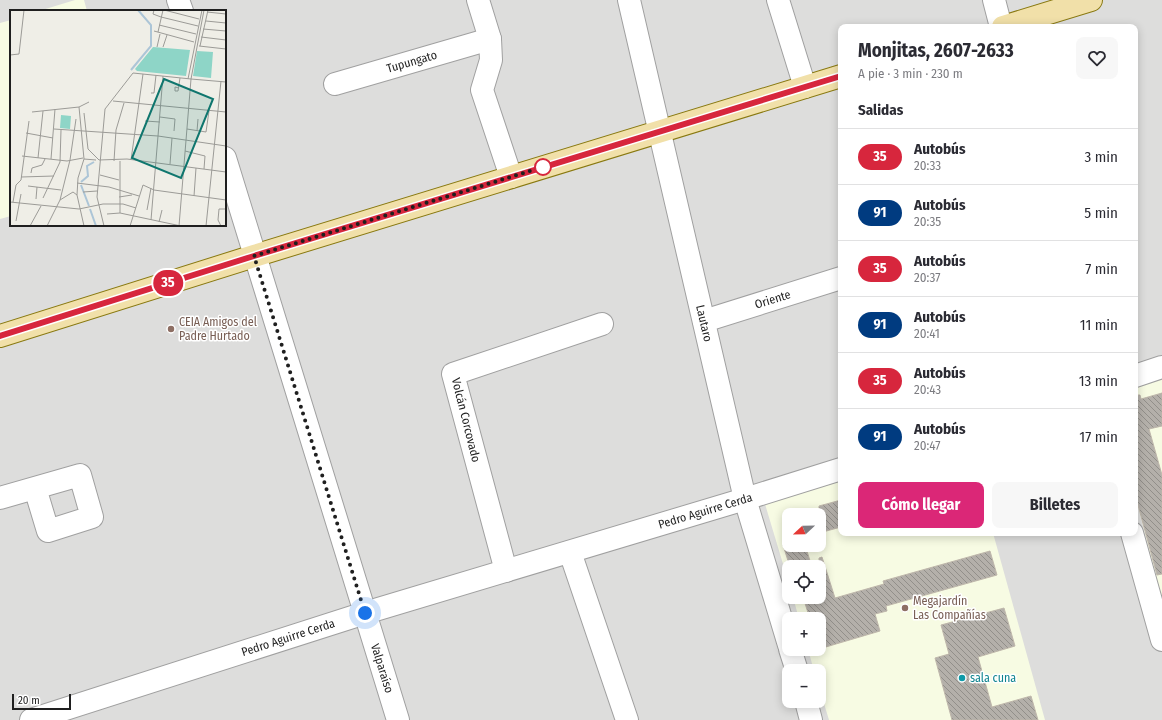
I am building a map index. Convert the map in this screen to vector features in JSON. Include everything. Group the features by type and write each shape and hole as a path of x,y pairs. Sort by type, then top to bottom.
{"main road":[{"path":"1012,24 1091,0"},
{"path":"0,336 254,256 838,77"}],"street":[{"path":"178,0 182,10"},
{"path":"478,0 490,39 491,60 482,90 511,177"},
{"name":"Lautaro","path":"629,0 745,499 782,622"},
{"path":"778,0 805,87"},
{"path":"994,0 1001,24"},
{"name":"Tupungato","path":"335,84 490,39"},
{"name":"Valparaíso","path":"226,161 398,720"},
{"name":"Oriente","path":"704,322 838,279"},
{"name":"Volcán Corcovado","path":"506,571 453,374 602,324"},
{"path":"1138,375 1162,368"},
{"name":"Pedro Aguirre Cerda","path":"31,720 365,613 838,470"},
{"path":"0,498 35,488"},
{"path":"1133,536 1162,640"},
{"path":"570,552 627,720"},
{"path":"808,708 811,720"}],"shaded area":[{"path":"0,0 1162,0 1162,720 0,720"},
{"path":"75,0 84,0 87,10 42,10"},
{"path":"10,20 10,216 0,219 0,23"},
{"path":"1162,375 1162,601 1138,506 1138,382"},
{"name":"Megajardín Las Compañías","path":"838,482 838,536 994,536 1045,720 829,720 825,708 826,664 812,664 810,656 826,656 826,612 797,612 795,604 826,604 826,560 782,561 765,504"}],"building":[{"path":"1162,393 1162,426 1149,429 1162,475 1162,574 1157,575 1138,505 1138,395 1140,395 1141,399"},
{"path":"838,501 838,528 826,531 826,508 819,508 819,506"},
{"path":"990,551 997,575 886,606 887,611 875,614 880,631 826,647 826,612 808,612 805,604 826,604 826,570 835,598 884,584 883,581"},
{"path":"785,552 807,552 810,560 788,560"},
{"name":"sala cuna","path":"1004,608 1015,646 978,657 992,707 1031,696 1038,720 952,720 935,658 949,654 941,625"}],"bus line":[{"name":"35","path":"0,336 254,256 838,77"}],"place":[{"name":"CEIA Amigos del Padre Hurtado","path":"171,329"},
{"name":"Megajardín Las Compañías","path":"905,608"},
{"name":"sala cuna","path":"962,678"}],"route":[{"path":"365,613 254,256 543,167"}]}
